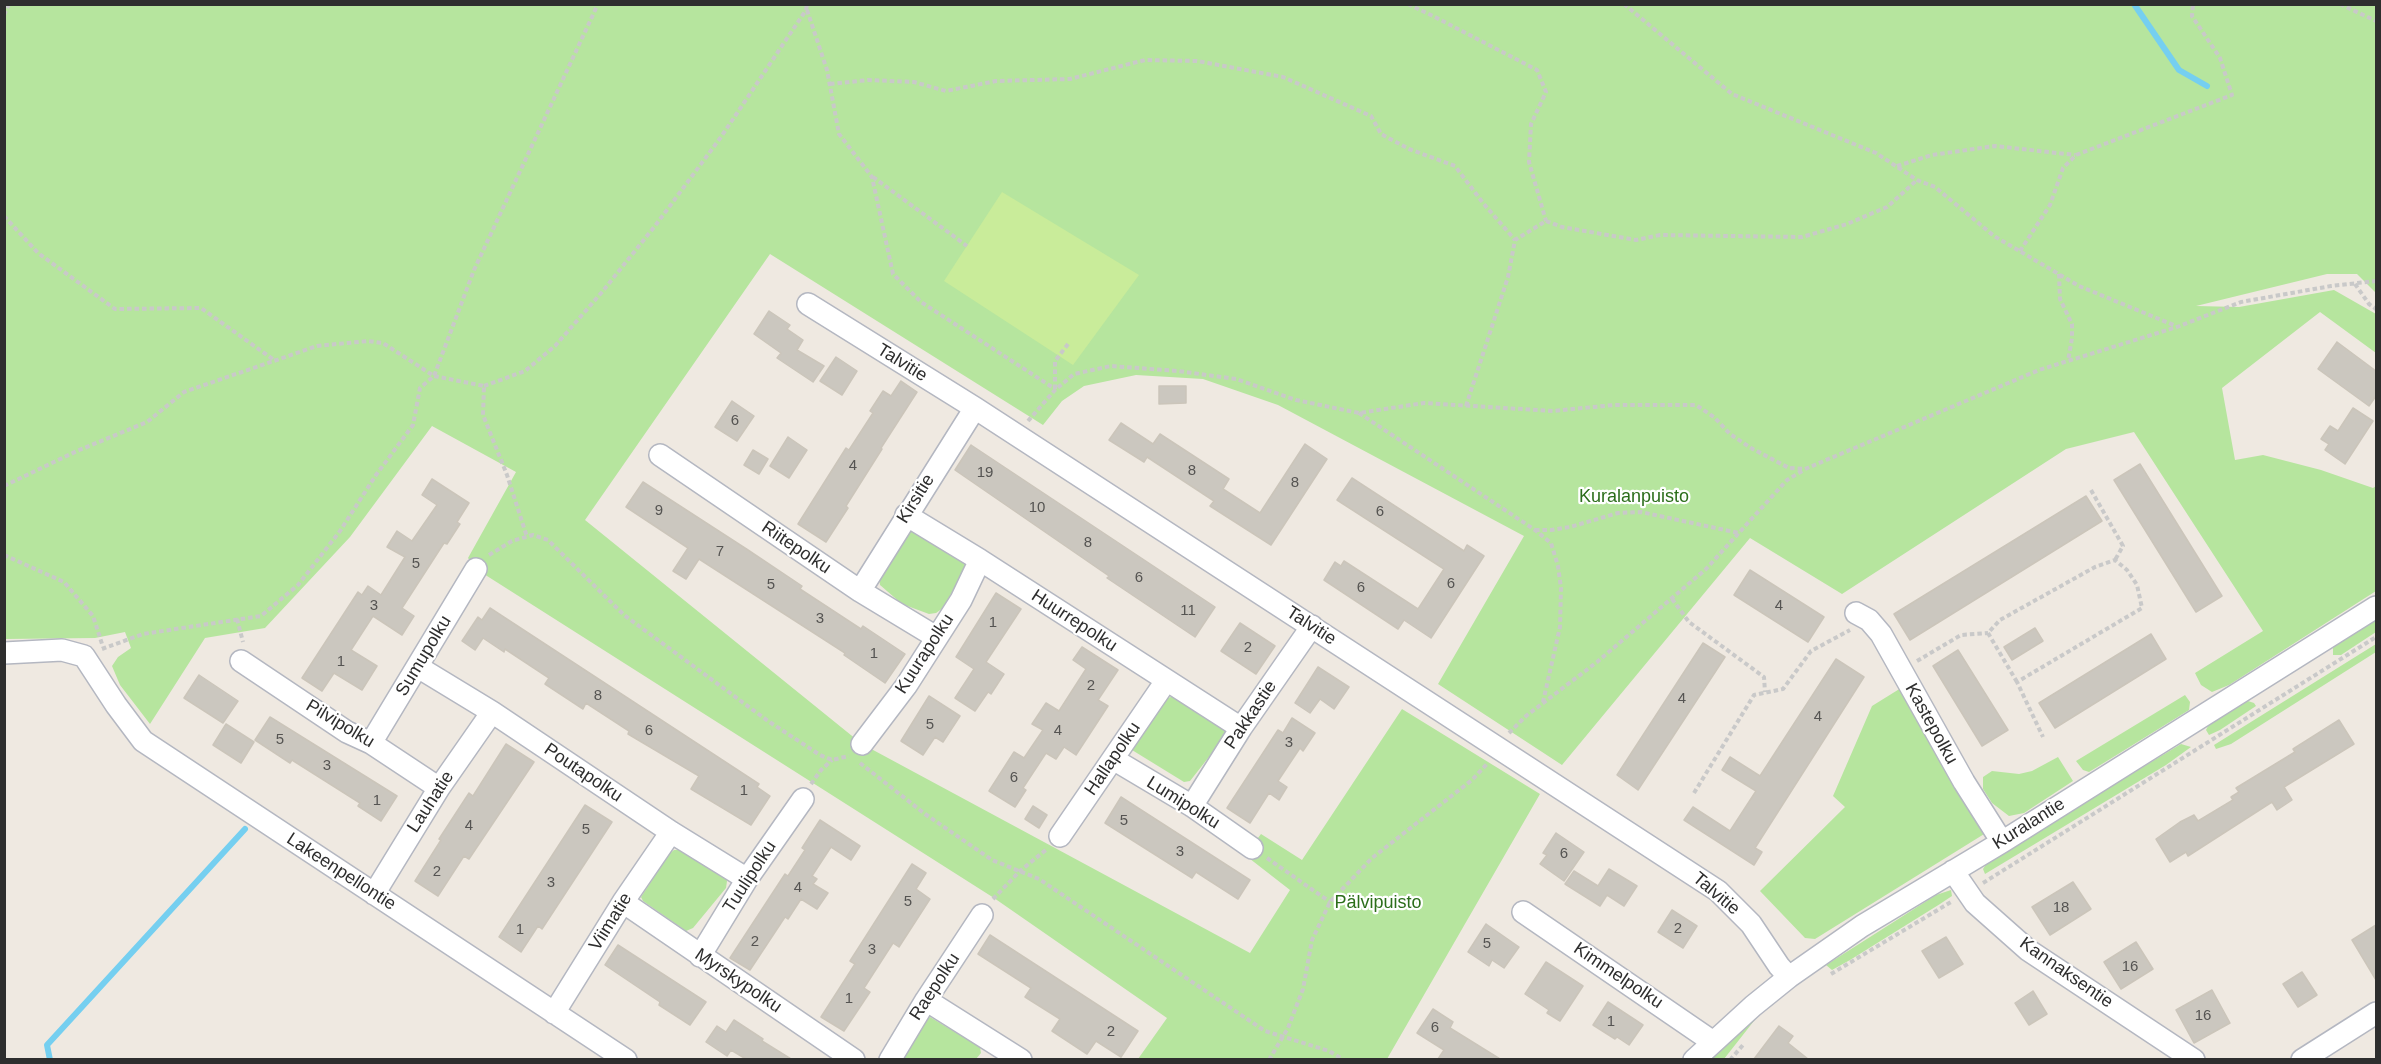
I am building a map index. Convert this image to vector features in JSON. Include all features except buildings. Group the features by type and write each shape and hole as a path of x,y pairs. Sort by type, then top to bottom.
{"street":[{"name":"Talvitie","path":"808,304 975,408 1718,891 1751,924 1789,977"},
{"name":"Kirsitie","path":"860,591 975,408"},
{"name":"Riitepolku","path":"660,455 860,591 936,637"},
{"name":"Huurrepolku","path":"906,515 1241,728"},
{"name":"Kuurapolku","path":"862,744 906,686 961,600 980,560"},
{"name":"Sumupolku","path":"371,744 476,568"},
{"name":"Kuralantie","path":"1694,1059 1789,977 1862,926 2002,842 2376,607"},
{"name":"Kastepolku","path":"1862,617 1881,634 1964,782 2002,842"},
{"name":"Pakkastie","path":"1192,806 1241,728 1312,626"},
{"path":"4,653 62,650 94,652"},
{"name":"Lakeenpellontie","path":"94,652 116,705 143,741 626,1059"},
{"name":"Pilvipolku","path":"241,661 347,732 371,744 439,788"},
{"name":"Poutapolku","path":"418,667 492,712 671,832 747,879"},
{"name":"Hallapolku","path":"1060,836 1166,681"},
{"name":"Lauhatie","path":"374,894 439,788 492,712"},
{"name":"Lumipolku","path":"1113,759 1192,806 1252,848"},
{"name":"Tuulipolku","path":"700,956 747,879 803,799"},
{"name":"Viimatie","path":"554,1013 623,902 671,832"},
{"name":"Kannaksentie","path":"1953,871 1975,903 2028,950 2194,1059"},
{"name":"Myrskypolku","path":"623,902 854,1059"},
{"name":"Kimmelpolku","path":"1523,912 1713,1041"},
{"name":"Raepolku","path":"890,1059 982,915"},
{"path":"926,1000 996,1053 1021,1059"},
{"path":"2302,1059 2376,1013"}],"path":[{"path":"4,15 9,4"},
{"path":"4,555 64,582 93,616 94,652 143,634 261,615 298,585 340,531 376,475 413,425 420,388 434,376 474,270 598,4"},
{"path":"1408,4 1537,70 1546,92 1531,124 1529,162 1546,221"},
{"path":"1624,4 1732,94 1876,153 1917,180 1935,187 1994,236 2079,286 2177,327"},
{"path":"2020,251 2050,205 2063,168 2076,155 2232,95 2220,58 2192,16 2193,4"},
{"path":"2340,4 2376,21"},
{"path":"807,7 830,84 839,134 872,177 967,246"},
{"path":"4,486 77,451 147,422 184,392 316,345 368,341 383,343 434,376 484,386 525,371 555,346 602,292 721,137 807,7"},
{"path":"830,84 868,80 914,82 946,91 996,81 1070,79 1145,60 1197,61 1282,77 1371,116 1381,134 1409,149 1455,166 1515,240"},
{"path":"1896,166 1932,155 1995,146 2076,155"},
{"path":"872,177 893,274 921,302 1055,390"},
{"path":"1546,221 1562,227 1636,240 1660,235 1802,237 1847,224 1887,207 1917,180"},
{"path":"4,216 38,253 115,309 201,308 275,360"},
{"path":"1466,406 1508,277 1515,240 1546,221"},
{"path":"2059,274 2060,299 2072,324 2072,338 2067,362"},
{"path":"1269,1059 1284,1036 1303,989 1312,940 1330,902 1372,858 1472,780 1491,760 1510,731 1543,702 1597,662 1706,569 1786,480 1805,469 2039,370 2177,327 2241,302 2376,282"},
{"path":"2355,284 2369,304 2376,309"},
{"path":"1055,390 1055,362 1068,344"},
{"path":"1017,436 1055,390 1074,374 1111,366 1178,370 1236,379 1296,400 1359,413 1424,404 1553,411 1614,405 1696,405 1714,417 1730,434 1750,448 1789,468 1805,469"},
{"path":"484,386 483,415 507,475 527,537"},
{"path":"1359,413 1551,543 1558,566 1561,588 1560,627 1543,702"},
{"path":"1901,670 1961,635 1988,633 2000,620 2095,567 2115,560 2123,546 2091,490"},
{"path":"1535,530 1570,527 1594,518 1618,513 1641,512 1739,534"},
{"path":"476,568 489,555 512,541 533,535 548,540 624,615 768,721 820,755 832,760"},
{"path":"2017,682 2142,608 2137,585 2127,570 2115,560"},
{"path":"1672,599 1689,622 1764,676 1765,692"},
{"path":"1694,793 1754,695 1783,689 1810,651 1862,617"},
{"path":"1988,633 2017,682 2043,737"},
{"path":"1828,975 1843,969 2376,637"},
{"path":"803,799 821,770 832,760 849,756 925,814 992,860 1039,879 1265,1031 1329,1051 1344,1059"},
{"path":"982,915 994,898 1020,871 1060,836"},
{"path":"1252,848 1330,902"},
{"path":"1730,1059 1745,1043"}],"green space":[{"path":"5,5 2376,5 2376,293 2357,274 2327,274 2196,306 2239,307 2334,290 2376,314 2376,353 2320,312 2222,388 2235,460 2263,455 2321,470 2373,488 2376,486 2376,591 2229,685 2212,692 2201,685 2195,673 2263,631 2134,432 2066,449 1842,594 1750,538 1562,765 1438,684 1524,536 1278,405 1203,379 1136,375 1084,386 1062,401 1043,425 770,254 585,520 862,744 1250,953 1290,890 1245,855 1261,834 1302,860 1402,709 1540,794 1387,1059 1138,1059 1167,1018 994,898 476,569 468,558 516,472 432,426 350,537 265,628 205,638 150,724 120,685 112,666 118,657 131,648 125,632 95,638 5,639"},
{"path":"1002,192 1139,275 1073,365 944,281"},
{"path":"909,527 967,562 943,608 936,613 929,614 902,604 880,585 879,578"},
{"path":"2376,619 2376,632 2341,655 2333,655 2333,648 2339,641"},
{"path":"2376,644 2376,652 2231,744 2216,749 2214,745"},
{"path":"1901,688 1989,831 1815,939 1805,938 1760,891 1845,807 1833,796 1872,706"},
{"path":"2185,695 2190,702 2189,710 2089,772 2083,770 2076,761"},
{"path":"1175,696 1226,730 1227,734 1190,781 1184,782 1132,750 1167,698"},
{"path":"2248,701 2256,706 2209,735 2206,730 2209,724"},
{"path":"2181,744 2191,747 2166,765 1985,874 1983,869 1989,860"},
{"path":"2058,757 2073,781 2024,813 2009,816 1992,803 1983,789 1983,777 1992,771 2019,774 2032,771"},
{"path":"674,850 684,850 724,872 727,881 726,888 693,928 686,931 643,901 641,897"},
{"path":"1951,890 1952,896 1850,960 1832,970 1826,965 1936,895"},
{"path":"1761,1012 1724,1059 1712,1060 1716,1051"},
{"path":"930,1017 980,1047 981,1053 976,1059 898,1060 925,1019"}],"waterway":[{"path":"2134,4 2179,70 2207,86"},
{"path":"50,1060 47,1045 245,829"}],"park label":[{"name":"Kuralanpuisto","path":"1634,497"},
{"name":"Pälvipuisto","path":"1378,903"}]}
